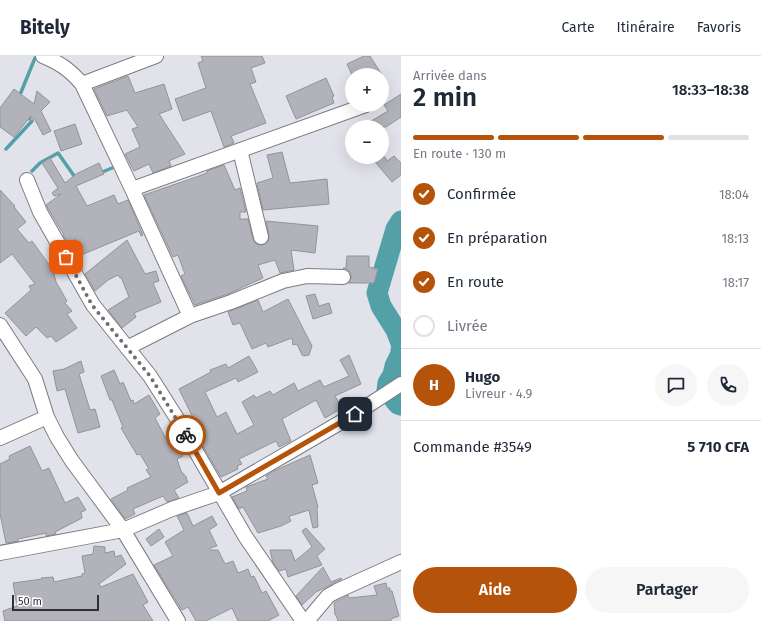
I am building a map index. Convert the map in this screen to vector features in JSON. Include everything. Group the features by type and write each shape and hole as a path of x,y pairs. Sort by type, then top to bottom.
{"street":[{"path":"43,56 60,63 73,73 82,84 190,316"},
{"path":"82,84 156,56"},
{"path":"132,189 346,112"},
{"path":"240,150 261,237"},
{"path":"27,180 40,212 92,305 150,376 176,417 245,536 303,621"},
{"path":"127,348 190,316 231,302 283,281 307,276 343,277"},
{"path":"0,325 6,343 35,379 47,417 72,461 123,530 178,621"},
{"path":"0,553 123,530 172,509 219,493 355,414 401,384"},
{"path":"0,438 47,417"},
{"path":"307,621 328,596 337,591 399,568"}],"building":[{"path":"201,56 262,56 265,63 251,68 256,82 250,84 266,123 231,136 234,143 224,147 211,111 183,121 175,99 206,88 198,63 203,61"},
{"path":"364,56 370,56 378,68 349,68 347,64"},
{"path":"128,76 135,93 164,84 172,109 159,114 185,154 169,161 171,166 153,173 149,164 134,171 125,154 140,147 132,129 138,127 127,110 107,116 94,89"},
{"path":"326,78 334,96 332,97 334,103 296,119 286,96"},
{"path":"14,89 34,104 37,91 50,102 41,111 51,131 43,135 34,118 30,122 31,116 14,137 0,127 0,108"},
{"path":"401,94 401,117 389,125 389,120 373,120 389,112 389,102"},
{"path":"75,124 82,144 61,151 54,131"},
{"path":"282,152 290,183 327,179 329,204 263,210 257,183 273,178 267,155"},
{"path":"394,156 401,163 401,175 392,182 377,164 389,164 389,160"},
{"path":"50,158 65,183 76,174 99,163 104,174 76,186 87,206 114,195 118,204 128,200 143,235 141,236 139,231 81,255 75,239 68,243 46,205 61,194 54,196 52,193 58,188 42,163"},
{"path":"224,165 235,190 240,188 246,212 240,212 240,219 248,219 255,243 263,245 269,240 266,221 318,226 315,253 291,250 294,270 280,273 275,260 258,265 263,278 228,294 195,305 181,276 185,274 178,255 173,257 144,195 207,173 207,171"},
{"path":"0,190 15,206 14,207 26,222 17,229 29,243 32,241 53,270 56,282 67,301 65,303 72,311 67,314 77,328 56,342 51,336 47,338 36,327 26,336 5,313 31,290 29,286 35,284 12,254 0,263"},
{"path":"127,240 145,274 156,271 159,281 153,283 161,302 134,313 136,317 122,328 108,310 129,297 121,277 120,278 118,275 108,280 95,291 85,274"},
{"path":"347,256 369,256 369,267 378,269 374,283 348,283 351,278 351,273 343,268 346,268"},
{"path":"315,294 319,306 329,303 332,313 313,319 306,296"},
{"path":"288,299 312,346 309,355 302,355 297,344 293,345 292,338 268,347 266,343 252,349 240,323 233,325 228,312 258,300 263,312"},
{"path":"349,355 361,384 335,396 342,408 325,418 316,400 282,419 291,441 279,447 276,441 239,459 242,464 237,466 238,469 221,477 192,428 197,426 179,389 211,372 210,370 226,364 228,368 249,356 258,372 238,382 236,378 205,392 217,417 226,412 237,434 254,425 242,402 254,395 256,398 270,391 273,395 294,383 298,391 320,380 324,387 349,376 340,360"},
{"path":"81,361 84,372 79,374 90,410 95,409 100,427 78,433 65,389 57,391 53,371 64,369"},
{"path":"114,370 120,384 123,382 131,401 133,400 134,404 149,395 160,414 155,418 170,446 176,442 183,456 177,459 181,471 187,478 188,482 174,490 179,498 167,502 163,496 133,509 135,514 125,519 111,499 128,490 127,488 151,477 146,470 149,469 140,454 137,455 121,428 123,427 112,400 110,400 101,376"},
{"path":"30,446 42,471 49,468 65,503 78,497 86,510 81,512 82,518 55,532 56,534 46,536 46,533 6,543 0,514 0,464 10,459 9,456"},
{"path":"310,455 318,483 312,485 318,507 318,527 313,528 309,510 290,516 291,521 281,526 258,533 243,507 239,509 232,497 247,491 246,487 268,479 266,476 276,470"},
{"path":"187,513 193,526 212,516 217,525 209,530 217,546 210,548 210,550 218,550 225,564 233,561 238,573 248,569 251,577 254,576 262,593 266,591 279,615 268,621 238,621 232,608 206,621 196,621 188,607 182,610 154,565 173,556 165,542 184,530 177,516"},
{"path":"306,528 325,549 317,556 322,565 288,577 286,569 279,571 273,563 270,550 291,550 295,561 312,547 302,531"},
{"path":"159,529 164,537 151,546 146,539"},
{"path":"94,546 105,547 105,553 114,551 115,557 121,555 126,564 99,584 101,587 133,574 148,602 143,605 153,621 5,621 3,611 17,606 13,583 53,577 54,582 82,576 82,574 85,573 82,556 93,554"},
{"path":"323,567 331,582 341,578 342,579 316,592 302,605 296,596"},
{"path":"386,583 387,588 390,588 390,591 392,591 399,616 391,619 391,621 338,621 335,615 334,603 348,595 349,598 377,595 374,586"}],"waterway":[{"path":"19,97 35,58"},
{"path":"6,149 32,121 26,115"},
{"path":"32,171 40,163 58,153 77,180"},
{"path":"100,173 112,168"},
{"path":"401,221 396,229 377,293 381,306 396,330 401,343"},
{"path":"401,350 401,354 395,366 393,375 388,383 387,390 398,404 401,405"}],"way so far":[{"path":"66,257 92,305 150,376 186,435"}],"route":[{"path":"186,435 219,493 355,414"}]}
